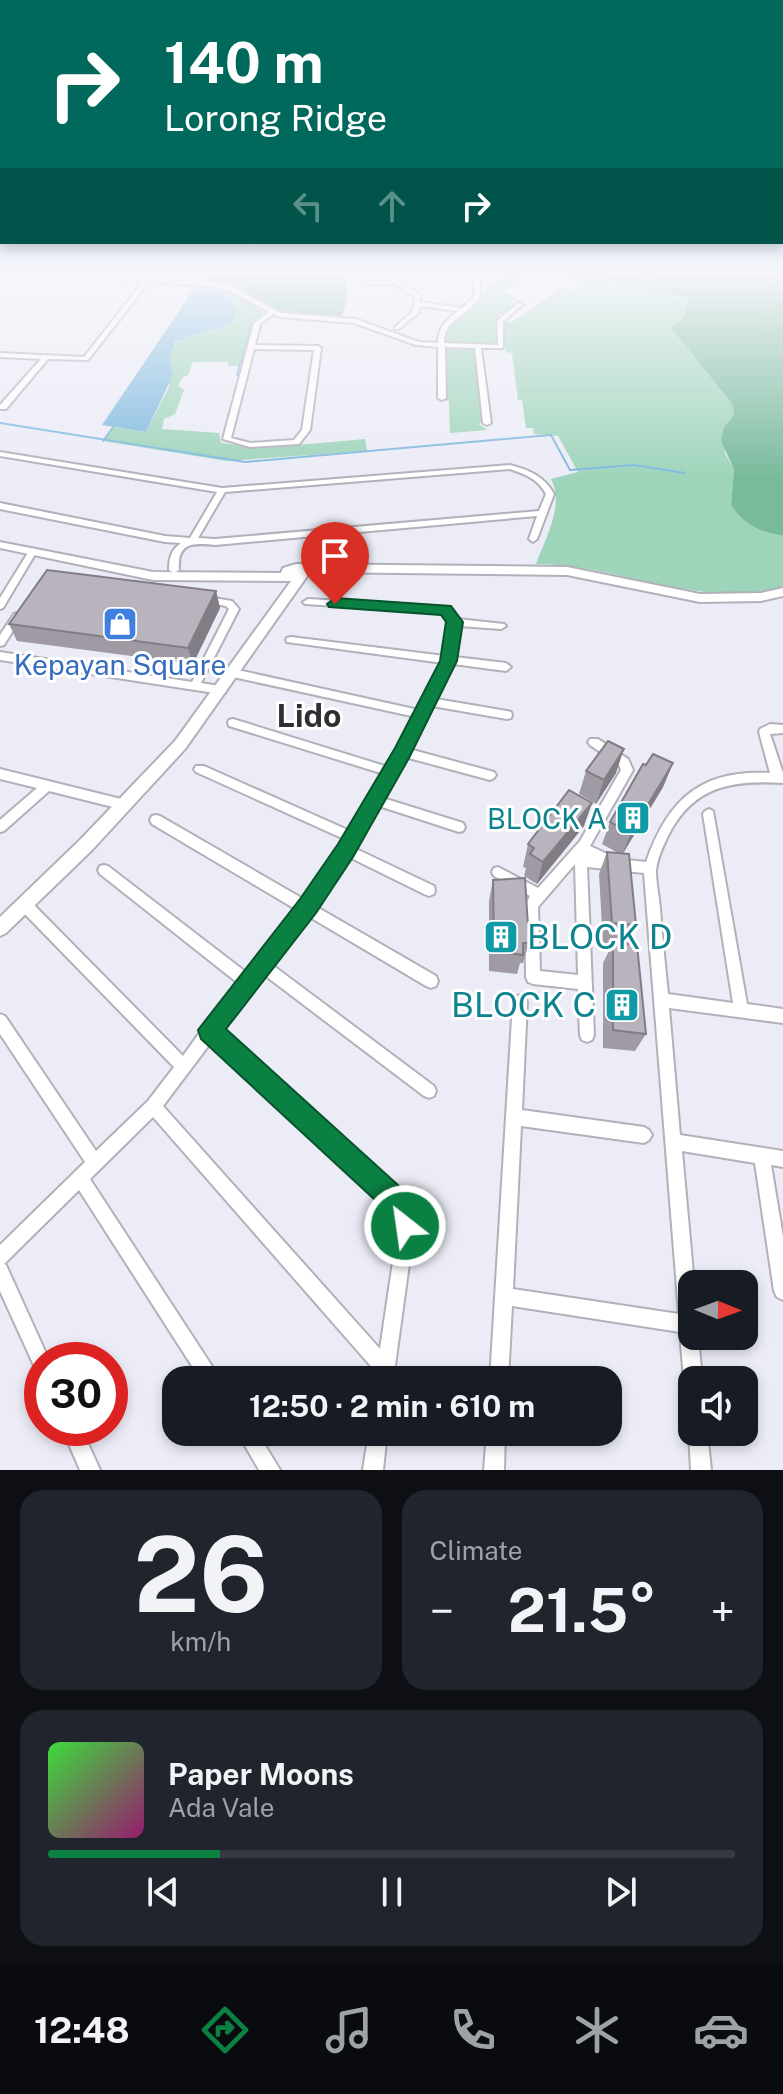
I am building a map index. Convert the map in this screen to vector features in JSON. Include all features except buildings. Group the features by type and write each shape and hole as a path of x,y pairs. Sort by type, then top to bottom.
{"street":[{"path":"0,355 86,359 99,342"},
{"path":"250,347 318,348 306,430 296,442 250,445 227,439 250,347 252,342"},
{"path":"408,342 439,346 501,347 501,342"},
{"path":"440,342 442,398"},
{"path":"478,347 487,423"},
{"path":"3,407 46,358"},
{"path":"0,454 222,490 510,467 527,472 545,484 550,494 533,539"},
{"path":"174,570 175,554 181,544 192,541 222,490"},
{"path":"0,506 165,539 192,541 241,541 544,513"},
{"path":"0,545 153,576 295,575 336,570 567,571 700,598 740,599 783,592"},
{"path":"0,606 33,551"},
{"path":"0,928 125,805 180,745 233,673 286,594 295,575"},
{"path":"195,685 234,607 229,603 198,599"},
{"path":"308,602 441,609 452,617 501,626"},
{"path":"0,643 23,607"},
{"path":"0,1257 153,1106 308,906 376,800 449,661 452,617"},
{"path":"291,640 506,667"},
{"path":"0,656 221,690"},
{"path":"233,673 425,708 507,715"},
{"path":"233,723 391,772"},
{"path":"684,1270 650,868 659,836 673,812 689,796 709,785 734,778 780,777 764,732 770,728 783,729"},
{"path":"586,983 537,980 531,975 530,912 538,894 583,851 627,768 594,742"},
{"path":"402,752 490,775"},
{"path":"200,769 349,844 429,890"},
{"path":"0,774 125,805"},
{"path":"0,827 46,787"},
{"path":"376,800 459,827"},
{"path":"709,814 741,1010"},
{"path":"156,820 308,906 431,981"},
{"path":"583,851 615,864 650,868"},
{"path":"583,851 587,1035"},
{"path":"104,870 249,983"},
{"path":"498,872 538,894"},
{"path":"25,905 182,1065"},
{"path":"263,966 429,1091"},
{"path":"660,1000 783,1016"},
{"path":"500,1366 520,1002"},
{"path":"0,1021 95,1164"},
{"path":"210,1030 399,1204 405,1235 386,1366"},
{"path":"153,1106 378,1366"},
{"path":"514,1117 644,1135"},
{"path":"673,1142 783,1159"},
{"path":"762,1156 783,1291"},
{"path":"81,1179 203,1366"},
{"path":"0,1271 32,1342"},
{"path":"504,1296 678,1322"},
{"path":"79,1446 90,1470"},
{"path":"255,1446 270,1470"},
{"path":"373,1470 376,1446"},
{"path":"494,1470 495,1446"},
{"path":"699,1446 701,1470"}],"green space":[{"path":"177,342 247,342 240,366 228,366 228,362 193,362 188,375 182,378 178,386 184,390 175,414 164,419 162,429 219,433 221,443 264,448 365,439 367,451 227,461 103,441 113,427 146,432 169,387 169,359"},
{"path":"446,342 497,342 497,346 445,345"},
{"path":"504,342 682,342 733,405 734,415 724,427 725,453 734,469 731,505 741,518 753,526 783,536 783,586 752,592 721,593 567,566 536,564 555,511 555,489 551,479 578,472 558,436 534,434 533,428 526,428 522,400 518,400 512,353 506,352"},
{"path":"682,342 783,342 783,536 753,526 741,518 731,505 734,469 721,441 724,427 734,415 733,405"},
{"path":"443,350 476,350 482,421 479,424 487,430 450,433 449,401 445,400"}],"water":[{"path":"158,342 176,342 169,359 173,375 146,432 102,425"}],"waterway":[{"path":"237,375 247,342"},
{"path":"255,346 256,342"},
{"path":"253,354 254,350"},
{"path":"0,423 104,440"},
{"path":"104,440 113,427"},
{"path":"104,440 245,462 551,435 570,470 634,465 685,473"}],"place":[{"name":"Kepayan Square","path":"120,624"},
{"name":"BLOCK A","path":"633,818"},
{"name":"BLOCK D","path":"501,937"},
{"name":"BLOCK C","path":"622,1005"}],"district":[{"name":"Lido","path":"309,715"}],"route":[{"path":"335,604 446,610 455,622 449,661 376,800 346,850 263,966 210,1030 399,1204 405,1226"}]}
